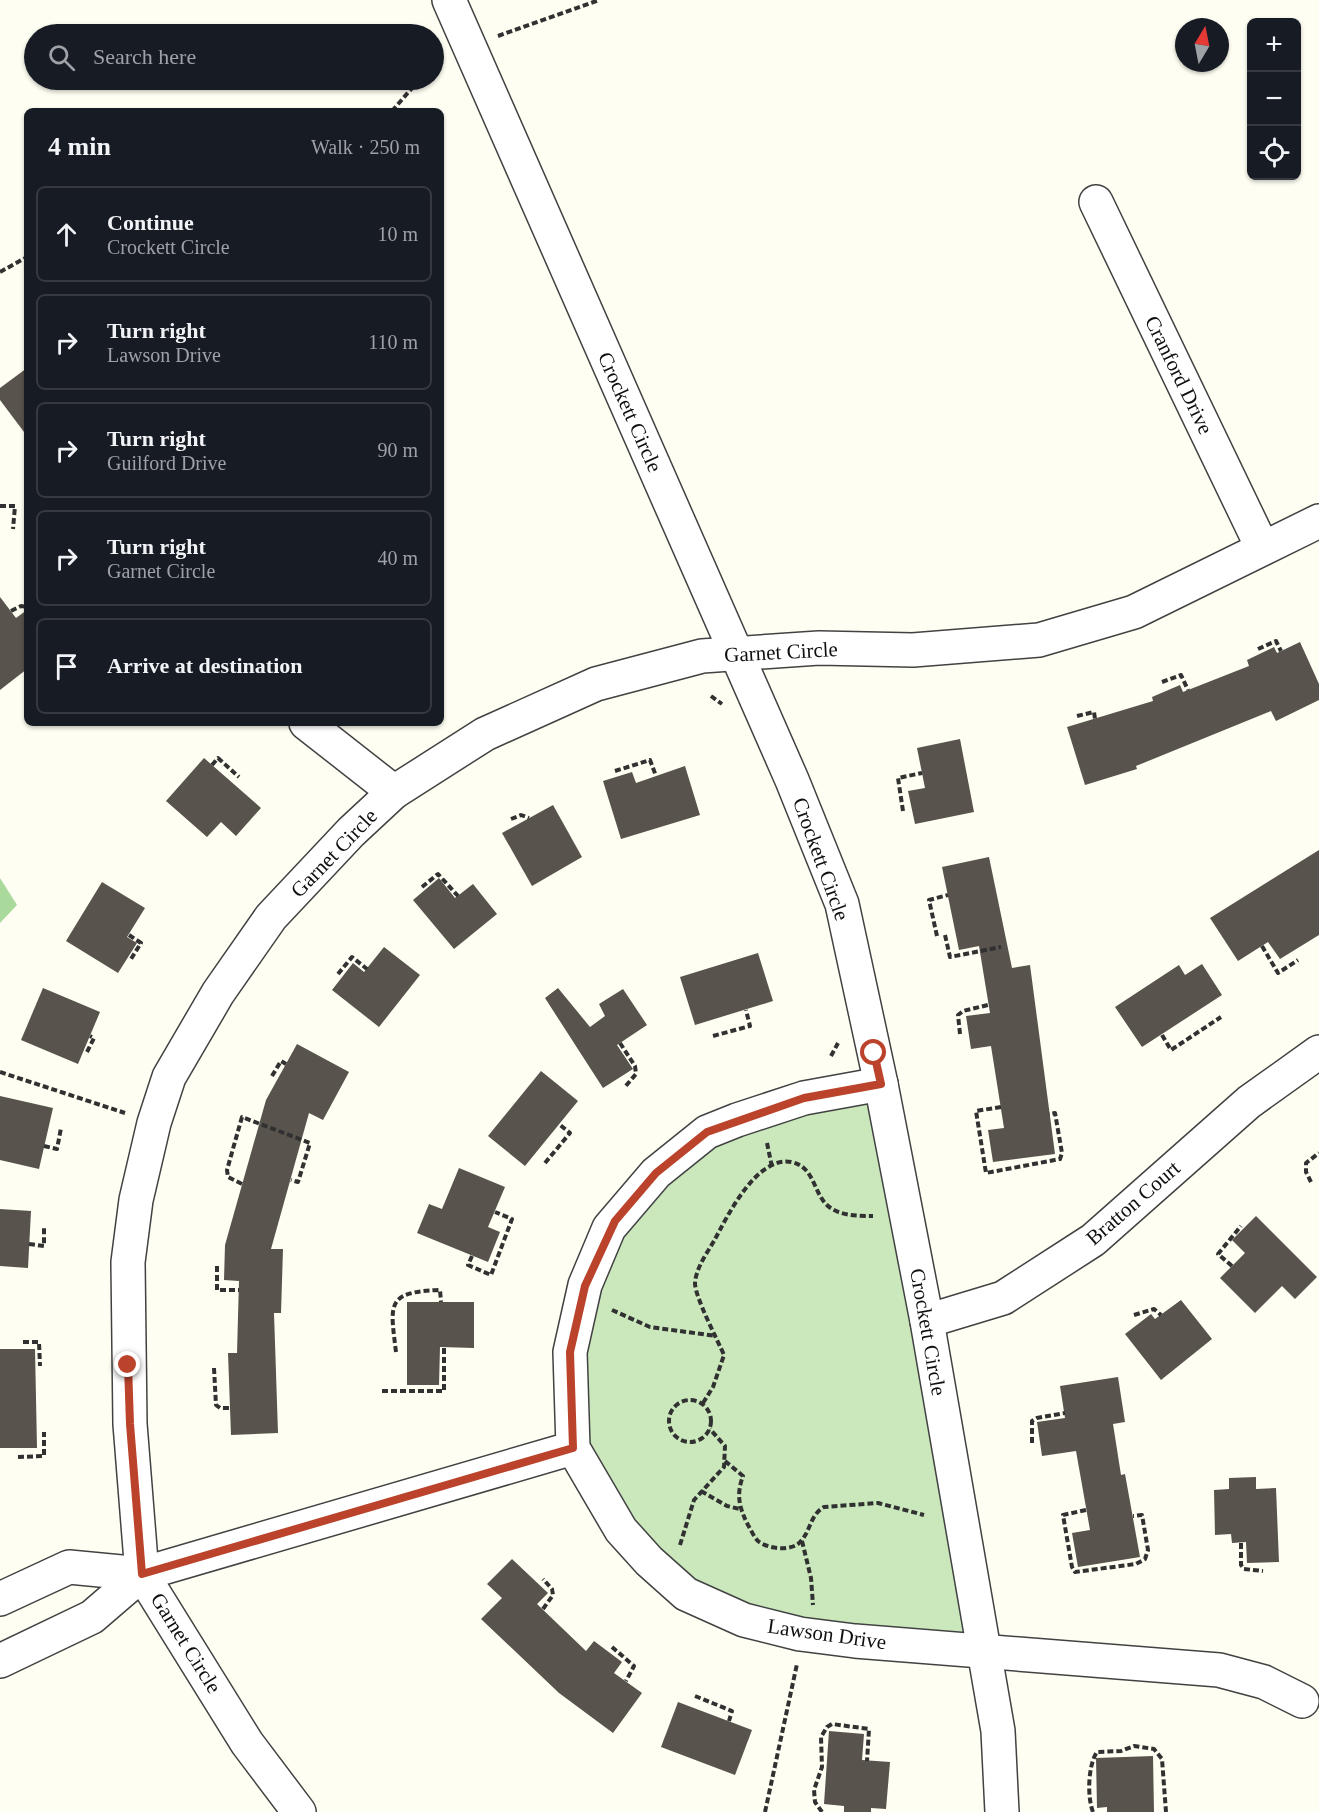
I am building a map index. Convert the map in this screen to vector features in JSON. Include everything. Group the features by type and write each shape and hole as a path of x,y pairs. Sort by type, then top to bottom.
{"street":[{"name":"Crockett Circle","path":"449,0 792,780 842,904 881,1084 927,1321 998,1731 1002,1812"},
{"name":"Cranford Drive","path":"1096,202 1262,547"},
{"name":"Garnet Circle","path":"299,1812 247,1743 142,1574 130,1424 127,1303 136,1200 153,1123 174,1068 218,993 271,917 351,832 394,792 485,734 596,684 702,656 819,648 913,650 1039,640 1134,612 1219,572 1262,547 1319,521"},
{"path":"310,726 394,792"},
{"name":"Bratton Court","path":"927,1321 1003,1298 1093,1240 1249,1102 1319,1052"},
{"name":"Lawson Drive","path":"881,1084 804,1098 707,1132 656,1173 615,1221 585,1286 570,1352 573,1448 621,1530 649,1561 686,1594 744,1620 807,1619 983,1651 1219,1670 1264,1682 1302,1701"},
{"path":"0,1599 69,1567 142,1574 573,1448"},
{"path":"0,1661 92,1617 142,1574"}],"path":[{"path":"444,62 468,47 599,0"},
{"path":"395,108 410,90"},
{"path":"0,272 24,259"},
{"path":"0,506 15,506 13,529"},
{"path":"11,611 24,606"},
{"path":"1258,650 1275,641 1281,651"},
{"path":"1162,682 1181,675 1188,690"},
{"path":"711,696 723,705"},
{"path":"1077,716 1094,712 1095,719"},
{"path":"212,765 218,758 239,777"},
{"path":"615,771 650,760 656,776"},
{"path":"903,811 898,778 922,773"},
{"path":"511,819 521,815 529,818"},
{"path":"422,887 438,874 458,896"},
{"path":"937,936 929,900 948,895"},
{"path":"129,935 141,943 131,959"},
{"path":"945,935 950,957 1001,947"},
{"path":"1262,946 1278,973 1298,960"},
{"path":"338,974 352,957 367,969"},
{"path":"960,1034 958,1016 963,1011 988,1005"},
{"path":"713,1036 750,1026 746,1010"},
{"path":"1162,1035 1171,1050 1221,1017"},
{"path":"87,1052 94,1038 90,1036"},
{"path":"831,1056 838,1037"},
{"path":"620,1043 635,1066 636,1074 624,1088"},
{"path":"272,1076 280,1061 286,1064"},
{"path":"0,1072 153,1123"},
{"path":"1001,1107 976,1111 986,1173 1060,1159 1062,1153 1055,1113 1049,1113"},
{"path":"242,1184 228,1177 227,1170 242,1117 310,1143 298,1182 291,1180"},
{"path":"545,1163 570,1133 559,1124"},
{"path":"44,1146 57,1149 61,1128"},
{"path":"767,1142 772,1167"},
{"path":"1311,1182 1306,1172 1306,1162 1319,1153"},
{"path":"703,1403 722,1364 723,1355 705,1309 696,1296 697,1273 738,1196 772,1167 782,1162 801,1166 810,1174 825,1203 849,1215 873,1216"},
{"path":"472,1256 468,1265 491,1275 512,1219 495,1212"},
{"path":"1232,1266 1218,1254 1242,1226"},
{"path":"29,1244 44,1246 44,1228"},
{"path":"216,1266 217,1290 239,1290"},
{"path":"396,1352 392,1317 395,1303 401,1295 410,1291 440,1290 441,1302"},
{"path":"608,1308 650,1327 716,1336"},
{"path":"1134,1315 1154,1309 1161,1315"},
{"path":"23,1342 39,1342 40,1366"},
{"path":"382,1391 444,1391 444,1347"},
{"path":"214,1368 216,1405 230,1408"},
{"path":"683,1400 697,1400 703,1403 711,1415 710,1429 701,1439 688,1442 675,1436 669,1423 672,1409 683,1400"},
{"path":"1032,1443 1032,1421 1065,1413"},
{"path":"679,1546 694,1500 718,1476 725,1461 725,1446 710,1429"},
{"path":"18,1457 44,1456 44,1432"},
{"path":"725,1461 743,1476 738,1493 741,1509 756,1540 776,1548 787,1547 802,1541"},
{"path":"701,1491 727,1506 741,1509"},
{"path":"765,1812 797,1675 807,1619 811,1578 802,1541 816,1511 824,1507 878,1503 924,1515"},
{"path":"1086,1510 1063,1515 1072,1567 1075,1572 1136,1564 1145,1559 1148,1550 1142,1515 1133,1516"},
{"path":"1241,1543 1241,1565 1244,1569 1263,1571"},
{"path":"543,1579 552,1589 553,1595 543,1609"},
{"path":"612,1647 634,1666 626,1681"},
{"path":"695,1696 732,1711 729,1721"},
{"path":"822,1812 815,1802 814,1790 822,1767 821,1737 827,1727 832,1724 869,1729 867,1761"},
{"path":"1093,1812 1090,1793 1093,1759 1097,1752 1146,1745 1154,1749 1162,1759 1166,1812"}],"green space":[{"path":"0,878 17,905 0,923"},
{"path":"881,1084 983,1651 855,1641 686,1594 573,1448 570,1352 609,1228 707,1132"}],"building":[{"path":"24,370 24,432 0,400 0,388"},
{"path":"0,597 16,618 24,612 24,671 0,690"},
{"path":"1300,642 1319,684 1319,700 1276,721 1271,711 1136,766 1137,769 1085,785 1067,727 1153,701 1152,697 1180,685 1183,692 1249,666 1247,660 1274,647 1277,653"},
{"path":"960,739 974,812 915,824 908,791 925,788 917,748"},
{"path":"204,758 261,808 236,836 221,822 207,837 166,801"},
{"path":"685,766 700,815 621,839 603,781 632,772 636,783"},
{"path":"553,805 582,857 532,886 502,833"},
{"path":"1319,850 1319,935 1280,959 1268,942 1238,961 1210,918"},
{"path":"989,857 1012,968 1030,965 1055,1154 993,1162 988,1130 1004,1128 991,1046 971,1049 966,1016 990,1013 979,946 959,950 942,867"},
{"path":"439,878 455,898 473,884 497,914 454,949 413,900"},
{"path":"102,882 145,908 127,937 137,943 118,973 66,941"},
{"path":"384,947 420,975 379,1027 332,990 353,963 364,972"},
{"path":"758,953 773,1001 695,1025 680,977"},
{"path":"1202,964 1222,995 1142,1047 1115,1007 1179,965 1185,975"},
{"path":"43,988 100,1012 78,1064 21,1040"},
{"path":"558,988 590,1027 605,1016 599,1004 623,989 647,1025 617,1045 633,1069 603,1088 545,998"},
{"path":"297,1044 349,1072 323,1120 309,1113 271,1249 283,1249 281,1313 274,1313 278,1433 231,1435 228,1353 237,1353 239,1281 224,1280 225,1245 266,1100"},
{"path":"541,1071 578,1101 525,1166 488,1136"},
{"path":"0,1096 53,1108 39,1169 0,1160"},
{"path":"459,1168 505,1187 488,1227 500,1232 488,1262 417,1233 429,1204 442,1209"},
{"path":"0,1209 31,1211 28,1268 0,1266"},
{"path":"1256,1216 1317,1277 1295,1299 1282,1286 1255,1313 1220,1278 1245,1253 1232,1240"},
{"path":"1181,1300 1212,1339 1161,1380 1125,1334 1151,1314 1155,1319"},
{"path":"407,1302 474,1302 474,1348 440,1347 439,1385 407,1385"},
{"path":"0,1349 35,1349 37,1448 0,1448"},
{"path":"1118,1377 1125,1422 1113,1424 1121,1475 1125,1474 1140,1557 1078,1567 1072,1533 1090,1530 1076,1451 1042,1456 1037,1422 1065,1418 1060,1386"},
{"path":"1256,1477 1256,1489 1276,1488 1279,1562 1247,1563 1246,1542 1232,1543 1231,1534 1215,1535 1214,1490 1229,1489 1229,1478"},
{"path":"512,1559 548,1593 537,1604 586,1651 594,1641 622,1662 614,1673 642,1693 613,1733 559,1693 481,1619 502,1598 487,1584"},
{"path":"678,1702 752,1730 735,1775 661,1747"},
{"path":"829,1731 864,1734 862,1760 890,1762 886,1809 871,1808 871,1812 844,1812 844,1806 824,1804"},
{"path":"1153,1756 1154,1812 1107,1812 1107,1807 1097,1808 1096,1758"}],"route":[{"path":"128,1365 130,1424 142,1574 573,1448 570,1352 585,1286 609,1228 656,1173 707,1132 804,1098 881,1084 874,1053"}]}
